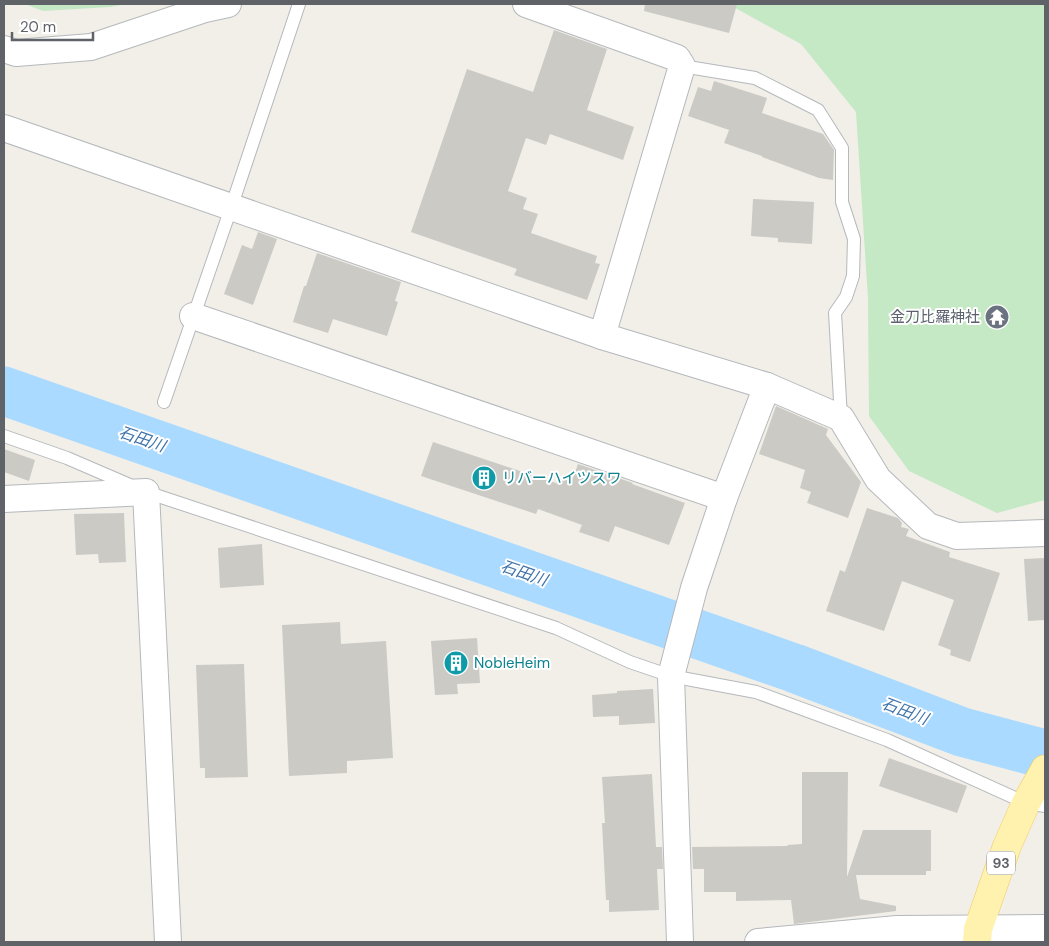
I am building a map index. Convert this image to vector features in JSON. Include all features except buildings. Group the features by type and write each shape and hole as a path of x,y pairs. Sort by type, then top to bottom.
{"main road":[{"name":"93","path":"978,935 1007,846 1038,791"}],"street":[{"path":"4,49 16,53 91,47 204,9 228,4"},
{"path":"526,4 677,58 682,66 602,336"},
{"path":"4,128 602,336 767,386 841,418 878,479 928,526 957,536 1045,532"},
{"path":"193,316 724,498"},
{"path":"680,942 671,676 692,595 724,498 767,386"},
{"path":"4,499 146,492 168,942"},
{"path":"758,942 897,929 978,935 1045,928"}],"lane":[{"path":"164,402 299,4"},
{"path":"682,66 755,78 818,110 842,148 842,202 854,239 853,276 846,298 835,313 841,418"},
{"path":"4,436 66,458 146,492 556,628 630,662 671,676 756,692 887,740 1038,791"}],"green space":[{"path":"25,4 126,4 110,7 43,11"},
{"path":"728,4 1045,4 1045,500 997,513 909,471 869,416 868,299 856,112 801,44"}],"waterway":[{"name":"石田川","path":"4,391 794,668 962,732 1045,754"}],"place":[{"name":"金刀比羅神社","path":"997,317"},
{"name":"リバーハイツスワ","path":"484,478"},
{"name":"NobleHeim","path":"456,663"}]}
